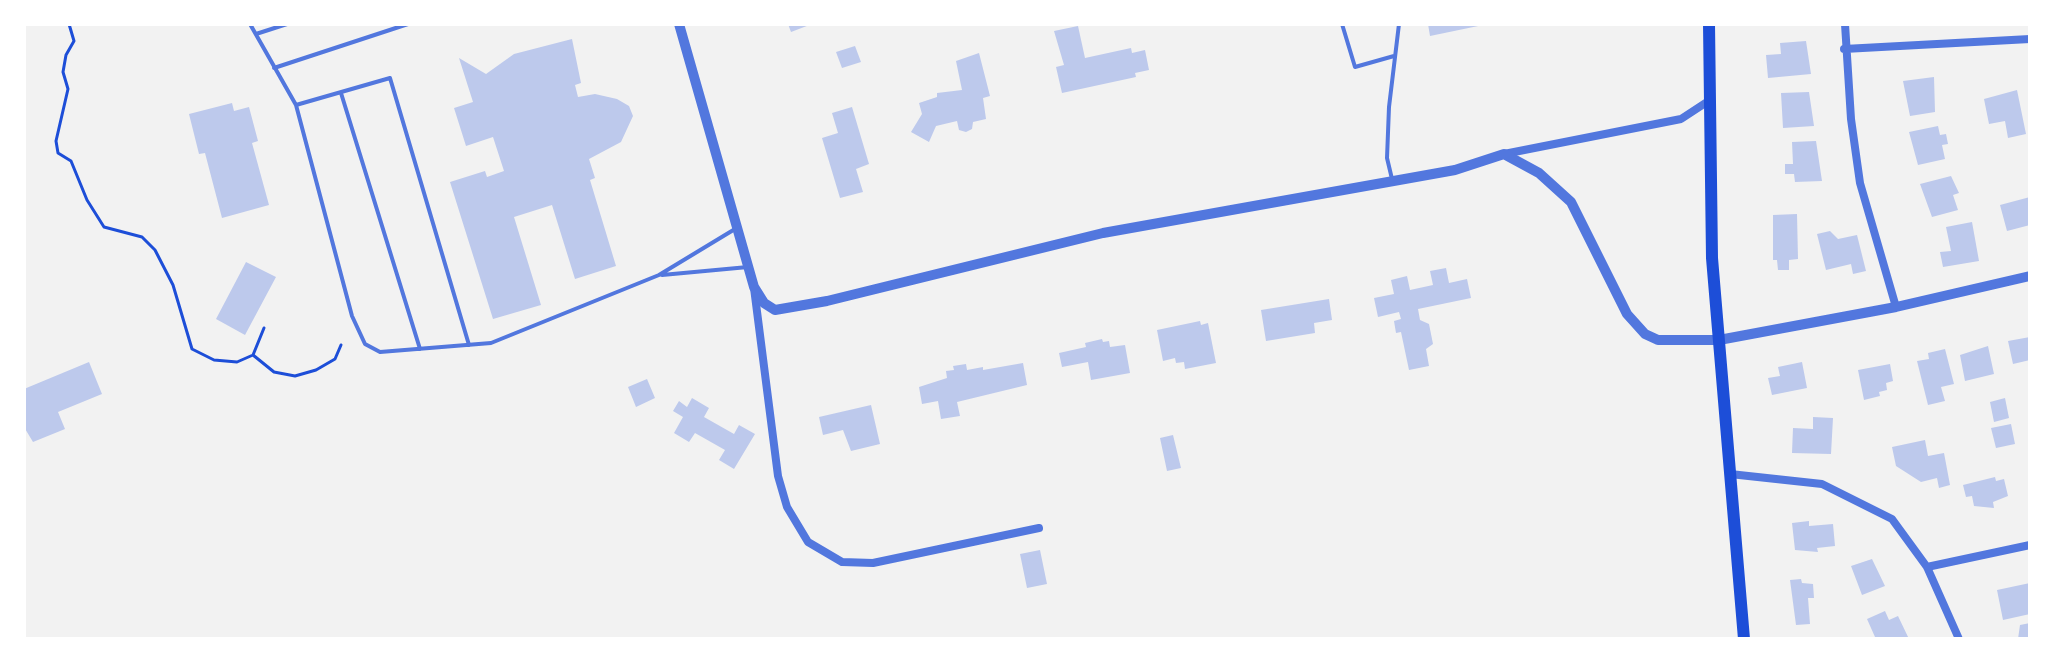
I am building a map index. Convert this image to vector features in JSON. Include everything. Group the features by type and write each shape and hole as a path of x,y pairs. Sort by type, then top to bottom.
{"main road":[{"path":"1709,24 1712,258 1744,639"}],"street":[{"path":"679,24 754,287 778,476 787,507 808,542 842,562 873,563 1039,528"},
{"path":"1845,24 1844,49 1860,183 1896,307"},
{"path":"1844,49 2030,39"},
{"path":"754,287 764,303 775,310 842,297 1103,233 1455,170 1504,154 1681,119 1710,100"},
{"path":"1504,154 1539,173 1571,202 1627,314 1645,334 1679,343 1719,340 1896,307 2030,276"},
{"path":"1730,474 1822,484 1852,496 1892,519 1927,567 1959,639"},
{"path":"1927,567 2030,545"}],"lane":[{"path":"250,24 296,105 352,316 365,344 380,352 491,343 659,275 737,228"},
{"path":"256,34 287,24"},
{"path":"274,68 408,24"},
{"path":"1342,24 1355,67 1394,56"},
{"path":"1393,181 1387,158 1393,64 1399,24"},
{"path":"296,105 390,78 469,345"},
{"path":"341,93 420,349"},
{"path":"659,275 748,267"}],"path":[{"path":"69,24 74,41 64,64 68,89 56,141 58,153 71,161 104,227 142,237 155,250 173,285 192,349 214,360 237,362 253,355 264,328"},
{"path":"253,355 274,372 295,376 335,359 341,345"}],"building":[{"path":"788,24 812,24 791,32"},
{"path":"1428,24 1483,24 1483,25 1430,36"},
{"path":"1078,26 1085,58 1131,48 1132,53 1145,50 1149,70 1135,73 1136,77 1062,93 1056,67 1064,65 1054,31"},
{"path":"572,39 581,83 575,85 578,97 595,94 617,99 629,106 633,116 621,142 589,159 595,178 590,180 616,266 575,279 552,205 514,217 541,305 493,319 450,182 485,171 487,177 504,171 493,137 466,146 454,108 473,102 459,58 486,74 514,54"},
{"path":"1806,41 1811,74 1768,78 1766,55 1781,54 1780,43"},
{"path":"855,46 861,62 842,68 836,52"},
{"path":"979,53 990,96 983,98 986,119 973,122 972,129 966,132 959,130 957,121 936,126 929,142 911,132 922,114 919,103 937,97 937,93 962,90 956,61"},
{"path":"1934,77 1935,112 1910,116 1903,81"},
{"path":"2017,90 2026,134 2008,138 2005,121 1989,124 1984,99"},
{"path":"1809,92 1814,126 1783,128 1781,93"},
{"path":"232,103 234,111 249,107 258,141 252,143 269,205 222,218 205,153 199,154 189,114"},
{"path":"852,107 869,164 856,169 863,192 840,198 822,138 838,133 832,113"},
{"path":"1938,126 1940,135 1946,134 1948,144 1942,145 1945,159 1918,165 1909,132"},
{"path":"1816,141 1822,181 1795,182 1794,174 1785,174 1785,164 1793,164 1792,142"},
{"path":"1951,176 1959,193 1953,195 1958,210 1932,217 1920,184"},
{"path":"2030,197 2030,225 2007,231 2000,205"},
{"path":"1797,214 1798,259 1789,260 1789,270 1778,270 1777,260 1773,260 1773,215"},
{"path":"1972,222 1979,261 1943,267 1940,252 1951,251 1946,227"},
{"path":"1830,231 1838,239 1857,235 1866,271 1853,274 1851,264 1826,270 1817,234"},
{"path":"246,262 276,277 245,335 216,319"},
{"path":"1446,268 1449,283 1467,279 1471,298 1418,309 1420,320 1429,324 1433,344 1426,349 1429,366 1409,370 1401,332 1396,333 1394,321 1401,319 1399,312 1378,317 1374,298 1394,294 1391,280 1407,276 1410,290 1433,285 1430,271"},
{"path":"1329,299 1332,320 1314,323 1315,333 1266,341 1261,310"},
{"path":"1200,321 1201,325 1208,323 1216,363 1185,369 1184,362 1176,363 1175,358 1163,361 1157,330"},
{"path":"2030,337 2030,360 2013,364 2008,341"},
{"path":"1102,339 1103,342 1109,341 1110,347 1125,345 1130,373 1091,380 1088,362 1062,367 1059,353 1086,347 1085,343"},
{"path":"1988,346 1994,374 1965,381 1960,355"},
{"path":"1945,349 1954,384 1941,387 1945,401 1928,405 1917,361 1929,359 1928,353"},
{"path":"89,362 102,394 58,412 65,429 33,442 24,427 24,389"},
{"path":"1802,362 1807,388 1772,395 1768,378 1780,376 1778,367"},
{"path":"1023,363 1027,385 957,402 960,416 941,419 938,401 922,404 919,387 947,378 946,371 954,370 953,366 966,364 967,370 983,367 983,370"},
{"path":"1890,364 1893,381 1886,383 1887,390 1879,392 1880,396 1864,400 1858,370"},
{"path":"647,379 655,398 636,407 628,387"},
{"path":"692,398 709,408 704,417 734,434 739,425 755,434 734,469 719,460 725,450 695,433 689,442 674,433 683,417 673,411 679,401 687,407"},
{"path":"2005,398 2009,418 1994,422 1990,402"},
{"path":"871,405 880,444 851,451 843,430 823,435 819,417"},
{"path":"1813,417 1833,418 1831,454 1792,453 1793,428 1813,429"},
{"path":"2011,424 2015,444 1996,448 1991,428"},
{"path":"1173,435 1181,468 1167,471 1160,438"},
{"path":"1925,440 1928,456 1944,453 1950,485 1939,488 1937,478 1921,482 1896,466 1892,447"},
{"path":"1995,477 1996,481 2004,479 2008,496 1993,502 1994,508 1974,506 1972,496 1966,497 1963,485"},
{"path":"1809,521 1809,526 1833,524 1835,546 1817,548 1818,552 1795,550 1792,523"},
{"path":"1040,550 1047,584 1027,588 1020,554"},
{"path":"1872,559 1885,586 1862,595 1851,566"},
{"path":"1801,579 1802,583 1813,584 1814,598 1808,598 1810,624 1796,625 1790,580"},
{"path":"2030,583 2030,614 2003,620 1997,590"},
{"path":"1885,611 1889,620 1898,616 1909,639 1875,637 1867,619"},
{"path":"2030,623 2030,639 2018,639 2020,625"}]}
